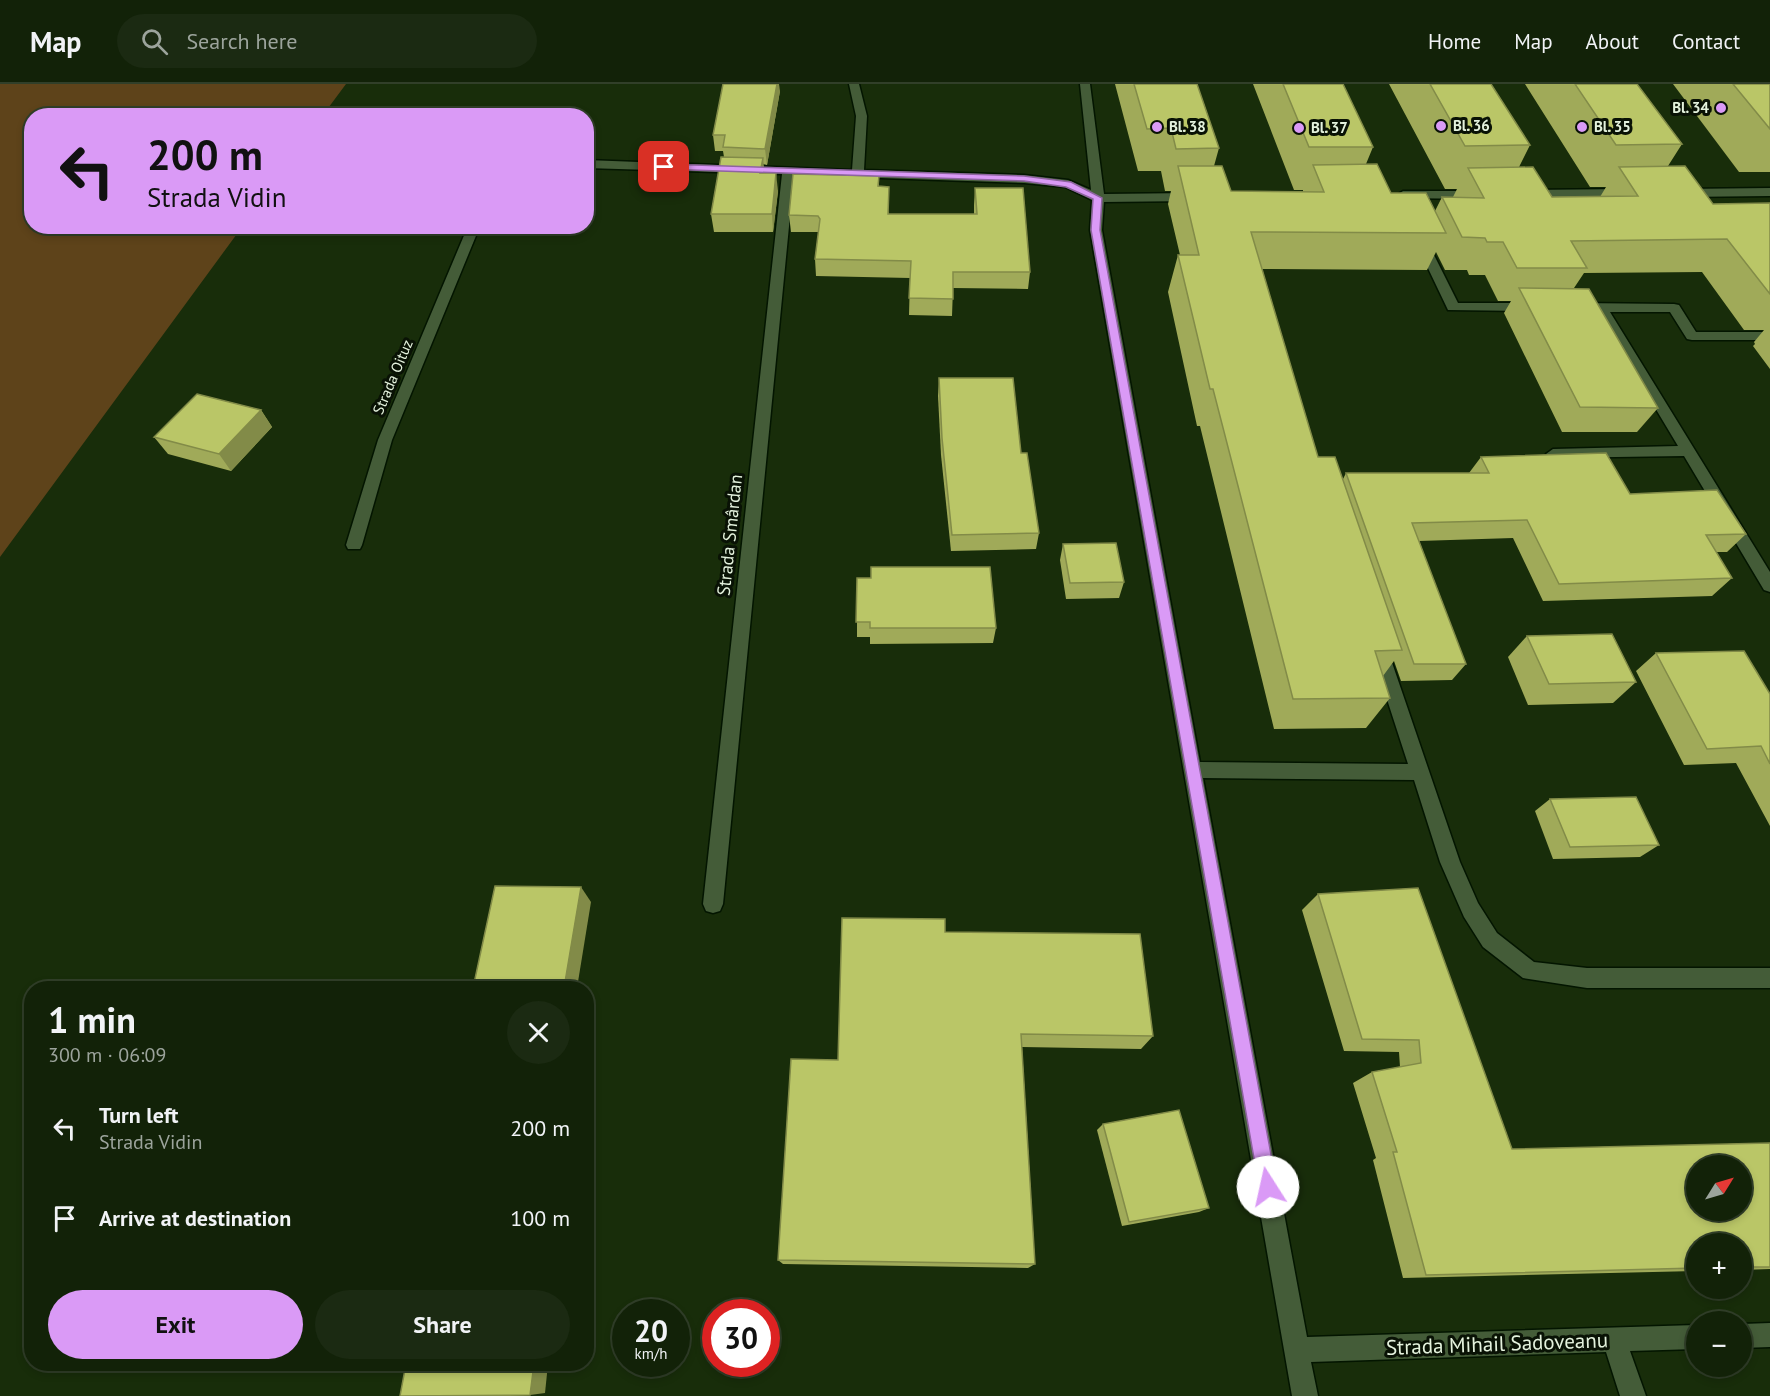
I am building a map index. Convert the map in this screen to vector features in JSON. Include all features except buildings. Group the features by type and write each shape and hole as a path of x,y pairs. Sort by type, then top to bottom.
{"street":[{"path":"854,84 858,90 861,118 858,173"},
{"path":"1085,84 1098,198 1096,230 1305,1396"},
{"path":"594,164 1040,180 1068,184 1098,198 1206,197"},
{"name":"Strada Smârdan","path":"713,904 788,171"},
{"path":"1668,193 1770,192"},
{"path":"1509,194 1634,193"},
{"path":"1398,199 1486,195"},
{"path":"1417,231 1453,307 1544,307"},
{"name":"Strada Oituz","path":"354,544 385,440 471,234"},
{"path":"1566,307 1674,308 1692,336 1770,336"},
{"path":"1600,307 1770,586"},
{"path":"1553,454 1688,452"},
{"path":"1376,636 1450,862 1470,910 1490,940 1530,971 1587,978 1770,978"},
{"path":"1194,771 1421,772"},
{"path":"1752,1336 1770,1335"},
{"name":"Strada Mihail Sadoveanu","path":"1297,1350 1686,1337"},
{"path":"1614,1340 1633,1396"}],"shaded area":[{"path":"0,84 346,84 328,108 24,108 24,234 237,234 0,557"}],"place":[{"name":"Bl. 34","path":"1721,108"},
{"name":"Bl. 36","path":"1441,126"},
{"name":"Bl. 38","path":"1157,127"},
{"name":"Bl. 35","path":"1582,127"},
{"name":"Bl. 37","path":"1299,128"}],"route":[{"path":"664,167 1024,179 1068,184 1098,198 1096,230 1268,1187"}]}
